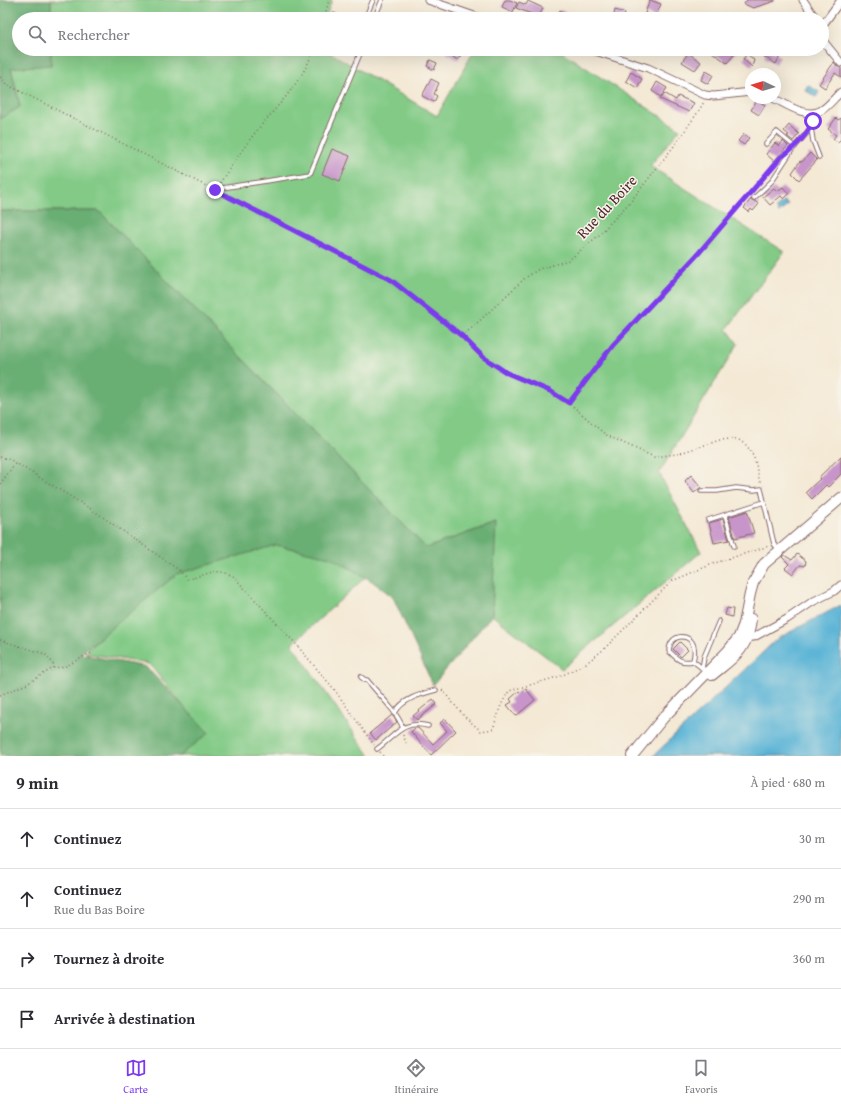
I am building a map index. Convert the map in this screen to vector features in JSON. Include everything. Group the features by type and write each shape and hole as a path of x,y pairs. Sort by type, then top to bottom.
{"main road":[{"path":"632,756 663,718 685,696 709,678 745,644 743,637 744,624 750,594 753,583 764,564 841,498"},
{"path":"685,696 704,670 743,637"}],"street":[{"path":"428,0 462,12"},
{"path":"803,0 811,12"},
{"path":"829,16 841,0"},
{"path":"829,48 841,62"},
{"path":"611,56 648,68 705,95 714,96 745,93"},
{"path":"781,102 800,111 812,113 821,110 841,92"},
{"path":"743,637 754,637 787,619 812,602 834,591 841,585"}],"lane":[{"path":"368,12 372,0"},
{"path":"377,12 382,0"},
{"path":"216,189 310,174 359,56"},
{"path":"754,198 771,182 794,148 811,128 816,112"},
{"path":"811,128 813,141 819,157"},
{"path":"766,144 777,132 794,148"},
{"path":"701,491 717,491 736,488 754,490 761,489 774,544 780,550"},
{"path":"708,520 725,515 728,512 764,502"},
{"path":"725,515 734,546"},
{"path":"704,670 704,657 718,621"},
{"path":"693,661 694,647 691,641 680,637 673,640 669,651 680,661 693,661 704,670"},
{"path":"361,677 367,680 395,713 400,720 402,728"},
{"path":"395,713 399,706 404,702 427,692 436,690"},
{"path":"377,749 402,728 418,723 428,726"}],"path":[{"path":"326,12 329,0"},
{"path":"216,189 253,136 295,86 310,62 312,56"},
{"path":"0,77 6,84 216,189 391,280 462,336 483,357 507,373 550,391 569,403 606,435 654,457 677,454 720,440 739,440 746,445 755,460 761,489"},
{"name":"Rue du Boire","path":"462,336 474,327 525,278 539,269 569,260 599,235 631,201 674,146 704,102 705,95"},
{"path":"569,403 613,345 697,255 781,157 794,148"},
{"path":"0,457 11,460 15,464 94,511 179,570 187,579 197,578 214,571 233,576 295,643 334,689 383,756"},
{"path":"0,484 15,464"},
{"path":"436,690 441,689 464,716 481,731 493,729 501,705 508,691 560,676 585,664 603,650 672,581 699,568 762,547"},
{"path":"0,640 45,654 54,663 53,668"},
{"path":"0,695 27,684 53,668 64,667 91,653"},
{"path":"402,728 406,743"}],"green space":[{"path":"0,0 51,0 51,12 12,12 12,56 51,56 51,65 11,68 20,107 0,119"},
{"path":"51,0 332,0 328,12 51,12"},
{"path":"51,56 336,56 437,116 471,56 568,56 680,129 650,166 784,252 727,329 738,344 659,473 701,552 562,669 492,615 495,523 426,548 99,211 0,211 0,119 20,106 11,67 51,65"},
{"path":"0,211 99,211 426,548 496,523 492,615 433,685 393,597 372,581 330,557 276,545 177,574 80,654 146,667 209,733 180,756 0,756"},
{"path":"281,530 370,573 292,644 370,756 177,756 205,733 149,664 85,653 177,562"}],"water":[{"path":"808,85 819,92 816,97 805,90"},
{"path":"784,201 788,205 779,213 776,208"},
{"path":"841,605 841,756 653,756 777,639"}],"building":[{"path":"505,0 510,0 517,3 513,12 502,7"},
{"path":"650,0 661,4 658,12 645,12"},
{"path":"747,0 775,1 753,8 744,4"},
{"path":"528,1 543,8 541,12 526,12 516,8 519,2 526,5"},
{"path":"451,56 460,56 458,60"},
{"path":"686,56 692,56 701,62 695,70 682,62"},
{"path":"718,56 733,56 727,63"},
{"path":"745,56 749,56 754,60 752,67 743,59"},
{"path":"764,56 780,56 776,64"},
{"path":"430,60 437,63 434,70 427,66"},
{"path":"834,62 841,68 841,77 835,73 825,88 819,84"},
{"path":"706,71 713,75 708,84 701,80"},
{"path":"631,72 642,79 637,88 626,81"},
{"path":"431,79 439,83 434,94 437,96 434,102 422,96"},
{"path":"657,82 667,88 661,97 652,91"},
{"path":"664,93 676,100 678,96 694,103 689,112 660,99"},
{"path":"755,104 765,105 759,115 751,110"},
{"path":"836,118 838,120 841,118 841,139 838,142 833,139 836,135 828,129"},
{"path":"789,125 799,134 793,141 784,131"},
{"path":"744,134 749,138 744,145 738,141"},
{"path":"783,141 788,146 774,161 766,154 775,143 779,146"},
{"path":"332,149 350,156 340,181 322,174"},
{"path":"810,153 817,160 799,180 792,173 800,161 802,162"},
{"path":"783,187 789,194 784,199 781,196 770,205 763,197 774,188 777,191"},
{"path":"751,199 759,204 753,211 751,209 749,212 744,208"},
{"path":"841,456 841,474 828,487 826,485 812,499 806,492"},
{"path":"691,475 701,487 694,493 685,481"},
{"path":"747,511 754,533 735,538 729,517"},
{"path":"723,519 729,540 714,543 709,523"},
{"path":"797,554 806,561 805,566 800,565 793,574 785,568 789,564 782,557 784,555 792,560"},
{"path":"727,608 733,609 732,617 725,615"},
{"path":"680,642 688,650 681,657 673,649"},
{"path":"526,689 535,700 516,716 507,705 512,702 510,699 519,691 521,693"},
{"path":"433,699 437,704 417,720 413,716"},
{"path":"392,715 397,722 376,740 370,733"},
{"path":"445,719 456,731 431,755 411,732 415,728 418,728 433,744 447,731 440,723"}],"route":[{"path":"215,190 391,280 462,336 483,357 507,373 550,391 569,403 613,345 697,255 781,157 795,147 811,128 813,121"}]}
